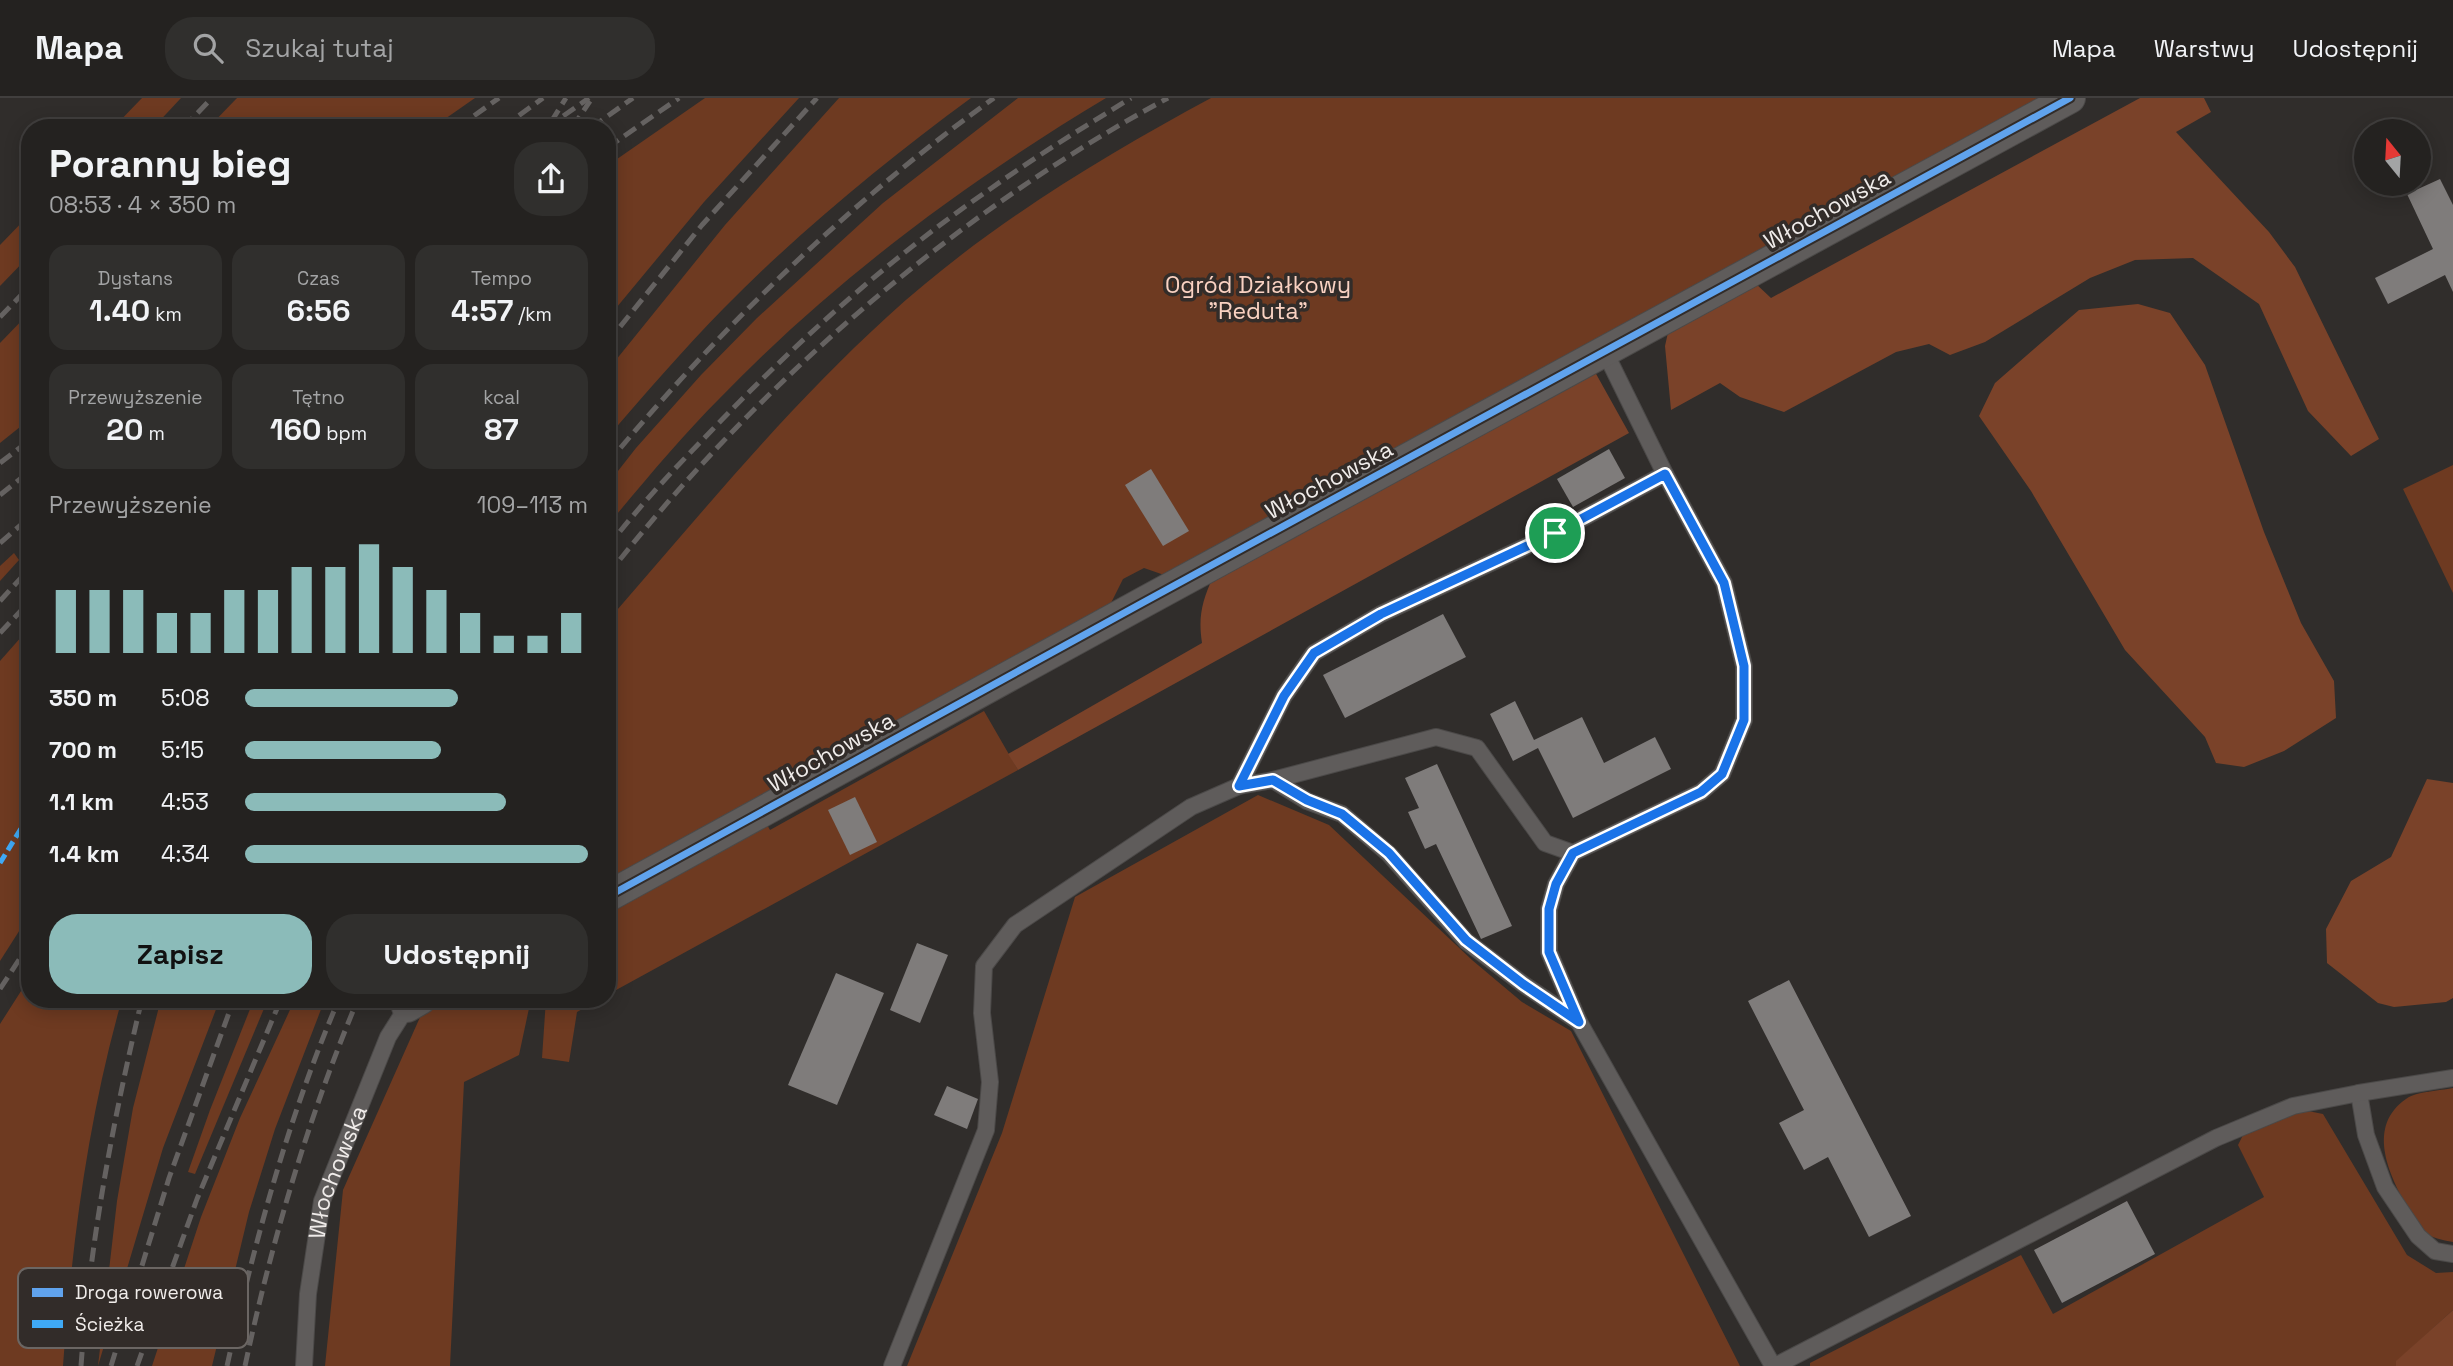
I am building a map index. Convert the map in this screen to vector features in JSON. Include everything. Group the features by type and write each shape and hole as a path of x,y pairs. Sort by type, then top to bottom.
{"street":[{"name":"Włochowska","path":"616,892 1144,601 2070,98"}],"lane":[{"path":"1605,352 1665,474 1724,583 1744,666 1744,720 1722,774 1701,792 1573,853 1556,884 1549,909 1549,952 1579,1022 1774,1366 2216,1138 2293,1106 2453,1078"},
{"path":"1239,786 1284,696 1314,653 1381,614 1555,533 1665,474"},
{"path":"892,1366 986,1130 990,1082 982,1013 984,966 1015,925 1191,807 1239,786 1273,780 1436,737 1477,748 1545,843 1573,853"},
{"path":"1273,780 1307,800 1342,814 1389,853 1466,940 1523,984 1579,1022"},
{"name":"Włochowska","path":"303,1366 308,1294 322,1201 388,1037 410,1008"},
{"path":"2359,1093 2367,1135 2385,1187 2418,1236 2435,1251 2453,1254"}],"green space":[{"path":"142,98 181,98 161,119 122,119"},
{"path":"237,98 475,98 445,119 217,119"},
{"path":"705,98 799,98 704,202 616,308 616,160"},
{"path":"839,98 971,98 875,172 782,252 709,324 616,428 616,360 725,225"},
{"path":"1018,98 1106,98 952,199 855,273 764,355 705,413 616,515 616,474 636,448 701,375 757,318 883,203"},
{"name":"Ogród Działkowy \"Reduta\"","path":"1211,98 2040,98 1167,576 1144,568 1123,579 1110,605 616,879 616,611 779,425 887,317 1001,225 1125,146"},
{"path":"21,223 21,264 0,286 0,245"},
{"path":"21,321 21,426 0,443 0,343"},
{"path":"2453,465 2453,593 2403,489"},
{"path":"14,553 19,560 0,581 0,566"},
{"path":"21,637 21,928 0,961 0,661"},
{"path":"984,711 1018,770 616,990 616,904 766,823 770,830"},
{"path":"1258,795 1329,825 1472,960 1522,1002 1571,1031 1740,1366 907,1366 1002,1133 1075,897"},
{"path":"21,991 21,1008 120,1008 91,1135 72,1268 18,1268 18,1348 65,1348 63,1366 0,1366 0,1024"},
{"path":"159,1008 217,1008 163,1148 127,1268 109,1268 117,1201 133,1108"},
{"path":"250,1008 264,1008 195,1174 188,1172"},
{"path":"291,1008 322,1008 275,1129 249,1212 236,1268 184,1268 201,1217 240,1118"},
{"path":"432,1008 529,1008 519,1055 464,1082 450,1366 325,1366 343,1190 421,1015"},
{"path":"545,1008 584,1008 577,1012 569,1062 542,1058"},
{"path":"2453,1088 2453,1242 2426,1234 2415,1223 2388,1164 2384,1136 2387,1122 2394,1110 2406,1099 2422,1093"},
{"path":"2303,1110 2323,1114 2407,1255 2436,1273 2453,1272 2453,1310 2397,1361 2396,1366 1810,1366 1810,1363 2021,1255 2053,1314 2264,1197 2238,1145 2243,1135"},
{"path":"158,1348 216,1348 212,1366 152,1366"}],"shaded area":[{"path":"2140,98 2204,98 2211,112 2176,132 2269,232 2295,267 2379,439 2351,456 2308,411 2259,304 2193,258 2135,260 2090,278 1985,342 1950,355 1929,344 1896,352 1784,412 1740,397 1720,383 1671,410 1665,346 1669,328 1755,283 1771,298"},
{"path":"2138,304 2170,313 2205,365 2264,532 2301,623 2334,681 2336,718 2284,751 2244,767 2216,763 2205,737 2125,650 2031,491 1979,416 1995,383 2079,310"},
{"path":"1595,372 1629,433 1018,770 1008,754 1202,643 1202,609 1213,577"},
{"path":"2427,779 2453,783 2453,998 2446,1002 2394,1007 2378,1003 2327,963 2326,929 2351,881 2391,857"},
{"path":"2453,1310 2453,1366 2396,1366 2396,1361"}],"building":[{"path":"2440,179 2453,205 2453,292 2445,275 2388,304 2375,278 2433,249 2408,196 2431,196 2431,183"},
{"path":"1609,449 1625,478 1573,507 1557,479"},
{"path":"1151,469 1189,531 1163,546 1125,485"},
{"path":"1443,614 1466,657 1345,718 1323,675"},
{"path":"1515,701 1534,740 1582,717 1604,763 1655,737 1671,769 1573,818 1538,748 1513,761 1490,714"},
{"path":"1437,764 1512,926 1481,939 1436,844 1425,849 1408,812 1419,808 1405,778"},
{"path":"855,797 877,842 850,855 828,810"},
{"path":"917,943 948,955 920,1023 890,1010"},
{"path":"836,973 884,993 837,1105 788,1085"},
{"path":"1789,980 1911,1216 1869,1237 1828,1157 1804,1170 1779,1123 1804,1110 1748,1001"},
{"path":"947,1086 978,1099 967,1129 934,1115"},
{"path":"2127,1201 2155,1254 2062,1303 2034,1250"}],"railway":[{"path":"192,119 212,98"},
{"path":"470,119 499,98"},
{"path":"514,119 543,98"},
{"path":"553,119 566,98"},
{"path":"559,119 589,98"},
{"path":"604,119 633,98"},
{"path":"616,142 679,98"},
{"path":"616,332 702,225 817,98"},
{"path":"616,453 695,364 789,269 888,180 994,98"},
{"path":"616,537 658,487 778,363 882,271 955,214 1061,141 1131,98"},
{"path":"616,565 665,505 727,437 863,308 936,249 1011,194 1168,98"},
{"path":"578,119 590,101"},
{"path":"0,317 21,295"},
{"path":"0,463 21,447"},
{"path":"0,495 21,478"},
{"path":"0,543 21,525"},
{"path":"0,601 21,578"},
{"path":"0,633 21,611"},
{"path":"0,989 21,957"},
{"path":"91,1268 121,1090 140,1008"},
{"path":"141,1268 169,1178 231,1008"},
{"path":"172,1268 197,1199 277,1008"},
{"path":"248,1276 274,1180 304,1089 335,1008"},
{"path":"245,1366 279,1226 307,1134 354,1008"},
{"path":"81,1366 83,1348"},
{"path":"111,1366 117,1348"},
{"path":"137,1366 143,1348"},
{"path":"227,1366 231,1348"}],"marked path":[{"path":"0,863 21,829"}],"cycle path":[{"path":"616,892 2070,98"}],"route":[{"path":"1665,474 1724,583 1744,666 1744,720 1722,774 1701,792 1573,853 1556,884 1549,909 1549,952 1579,1022 1523,984 1466,940 1389,853 1342,814 1307,800 1273,780 1239,786 1284,696 1314,653 1381,614 1555,533 1665,474"}]}
